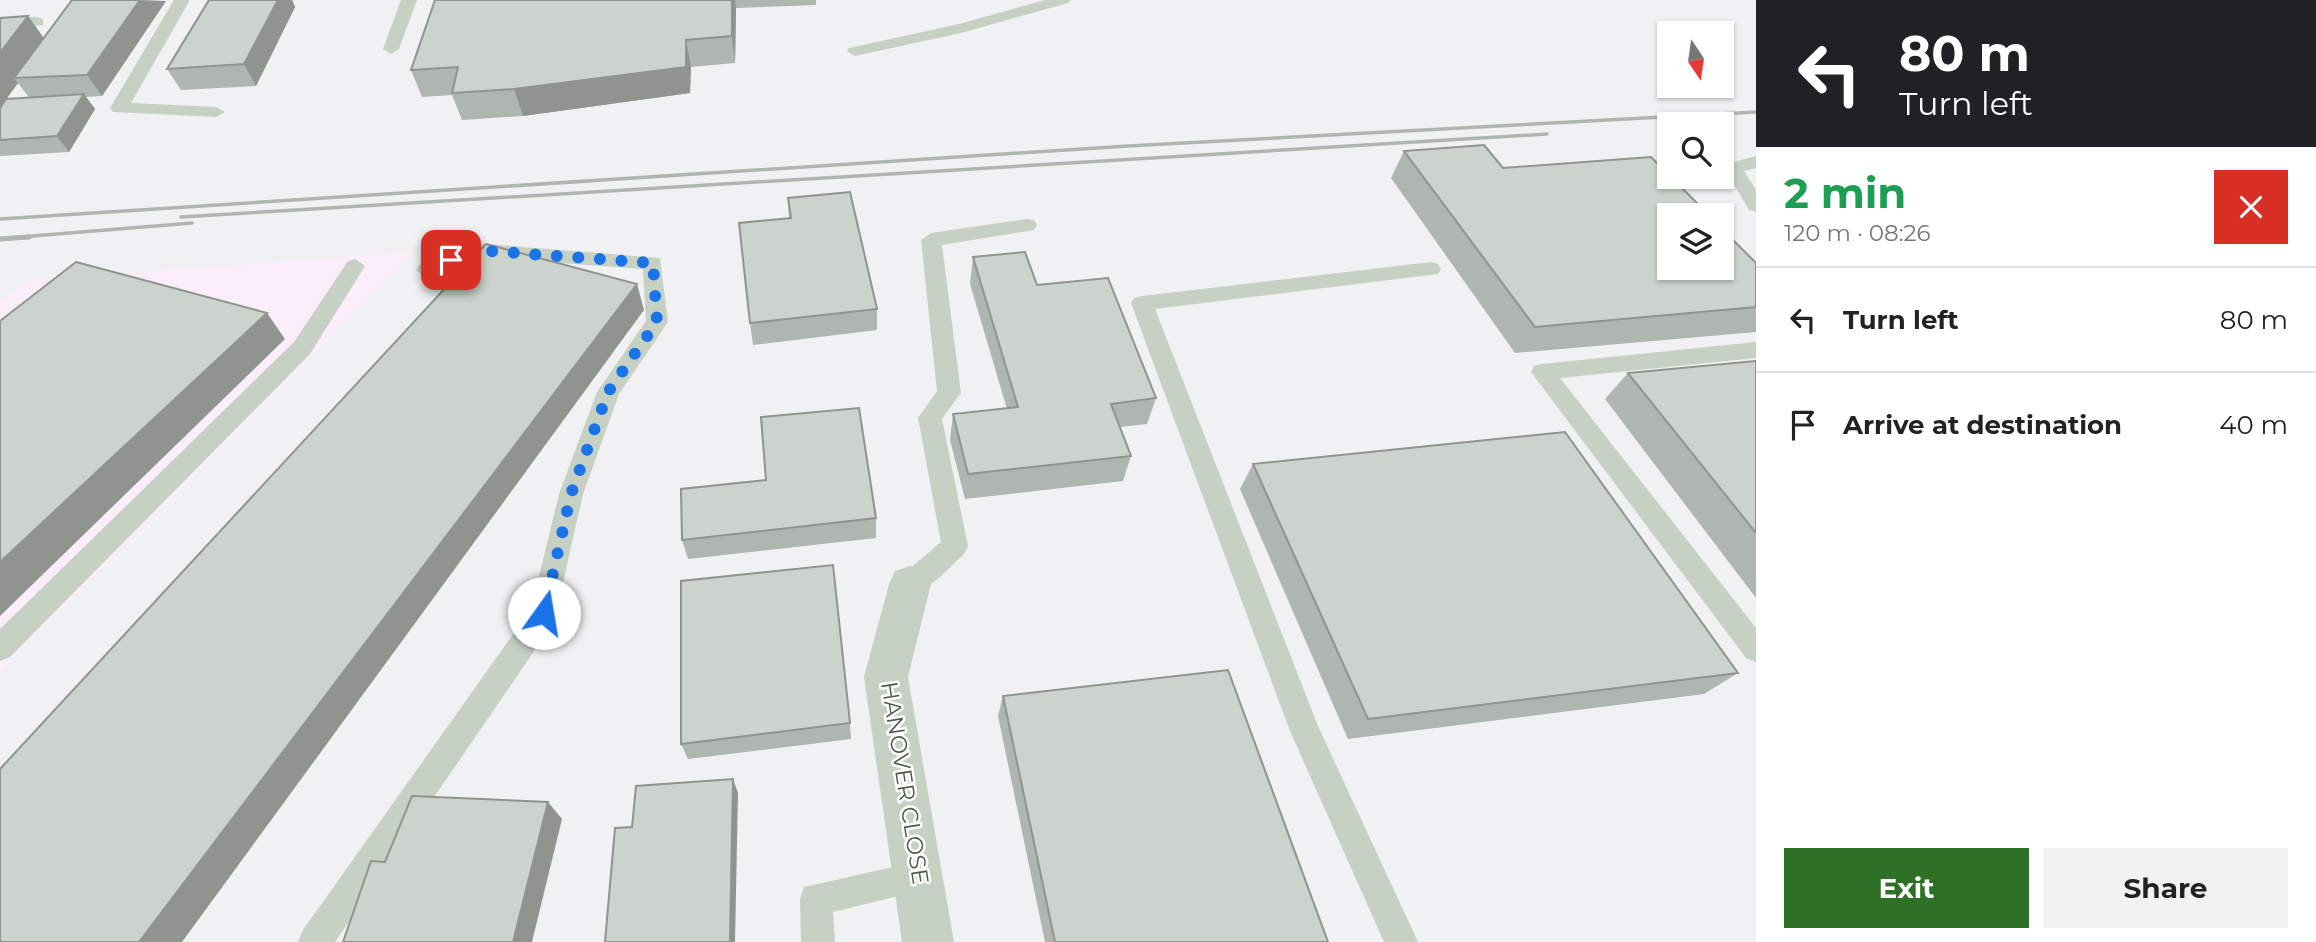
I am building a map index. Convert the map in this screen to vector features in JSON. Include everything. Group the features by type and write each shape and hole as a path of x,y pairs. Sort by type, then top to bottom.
{"street":[{"name":"HANOVER CLOSE","path":"910,584 886,677 920,877 928,942"}],"lane":[{"path":"182,0 119,108 216,112"},
{"path":"391,49 409,0"},
{"path":"855,51 961,28 1063,0"},
{"path":"0,23 37,22"},
{"path":"1756,162 1734,168 1756,206"},
{"path":"910,584 955,546 930,418 949,393 932,240 1027,225"},
{"path":"315,942 544,613 571,494 608,392 657,322 653,263 475,250 426,270"},
{"path":"0,648 302,348 355,266"},
{"path":"1401,942 1305,731 1142,303 1431,269"},
{"path":"1756,349 1542,372 1756,649"},
{"path":"818,942 816,899 920,877"}],"shaded area":[{"path":"415,252 0,671 0,302 28,280"}],"building":[{"path":"72,0 140,0 87,75 14,78"},
{"path":"209,0 278,0 244,64 167,69"},
{"path":"435,0 732,0 732,36 686,40 686,67 514,89 452,93 458,67 411,70"},
{"path":"28,16 0,53 0,18"},
{"path":"84,94 57,136 0,140 0,108 6,99"},
{"path":"1484,145 1503,168 1651,157 1657,163 1657,189 1683,189 1697,203 1657,203 1657,280 1734,280 1734,241 1756,263 1756,307 1535,327 1404,151"},
{"path":"850,192 877,309 750,323 739,223 791,218 788,198"},
{"path":"486,244 637,284 139,942 0,942 0,769"},
{"path":"1025,252 1037,285 1108,278 1156,398 1111,404 1131,456 968,474 953,414 1018,407 973,257"},
{"path":"76,262 267,313 0,562 0,321"},
{"path":"1756,361 1756,533 1628,373"},
{"path":"859,408 876,518 682,540 681,489 766,480 761,417"},
{"path":"1565,432 1738,673 1368,719 1253,464"},
{"path":"833,565 850,723 681,744 681,581"},
{"path":"1228,670 1328,942 1055,942 1003,696"},
{"path":"733,779 730,942 605,942 615,828 632,827 636,786"},
{"path":"412,796 548,802 513,942 343,942 371,861 385,862"}],"railway":[{"path":"0,219 1128,146 1756,112"},
{"path":"181,217 1547,134"},
{"path":"8,238 192,223"},
{"path":"0,239 29,237"}],"route":[{"path":"451,260 475,250 653,263 657,322 608,392 571,494 544,613"}]}
